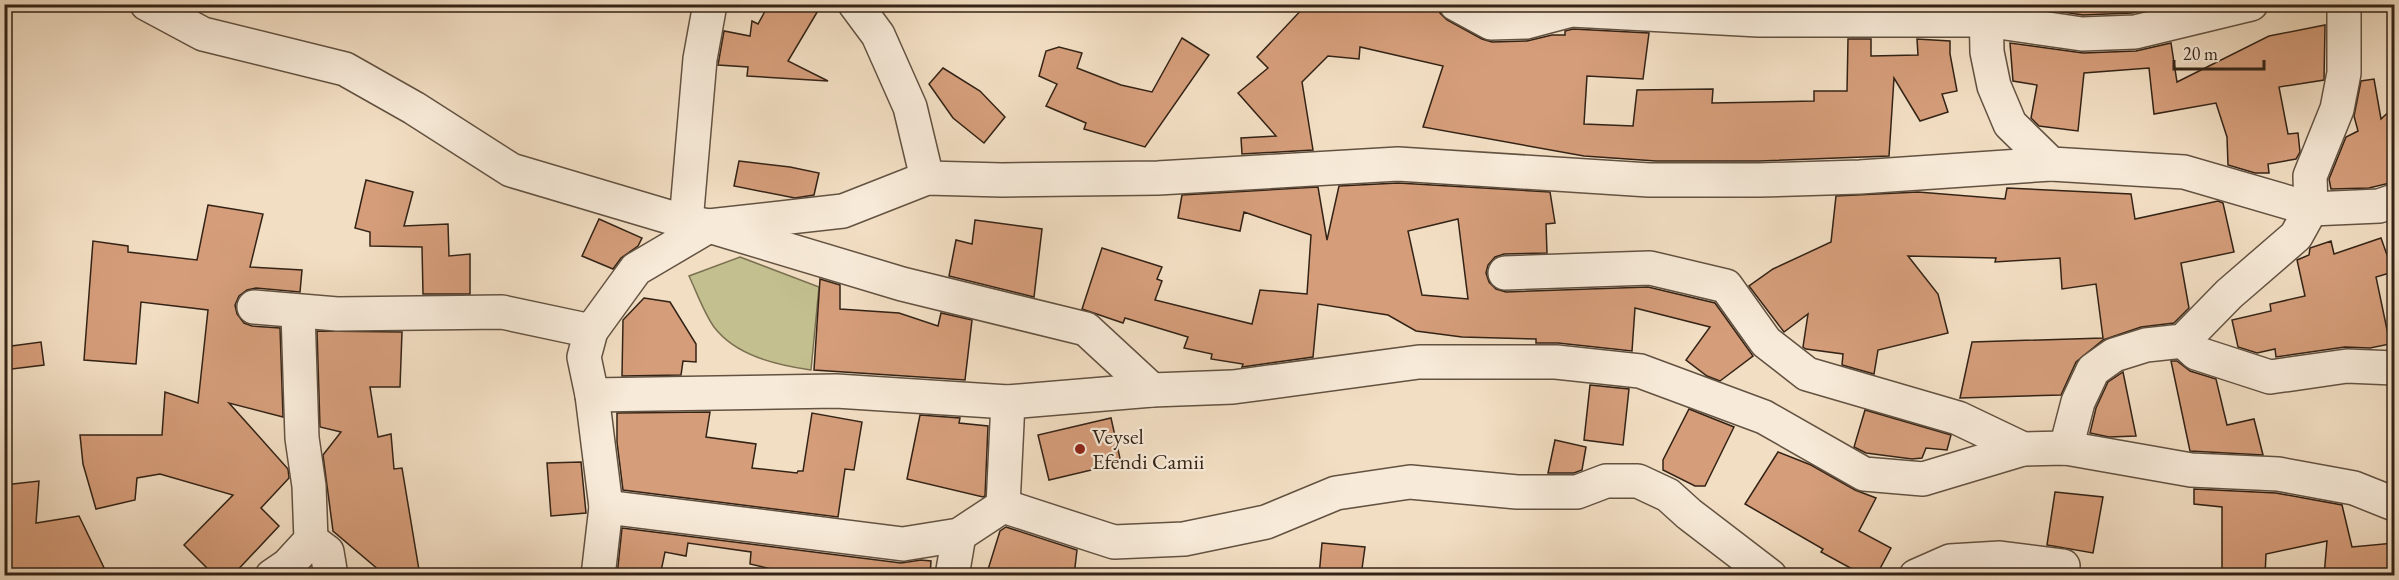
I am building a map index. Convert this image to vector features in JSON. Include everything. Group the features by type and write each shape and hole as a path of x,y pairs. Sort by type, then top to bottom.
{"street":[{"path":"147,4 203,34 345,69 414,108 510,171 902,284 1086,329 1152,390"},
{"path":"698,224 700,59 710,4"},
{"path":"855,4 878,34 910,106 927,178"},
{"path":"1456,4 1491,23 1526,22 1571,10 1759,20 1985,12 2082,34 2135,32 2251,4"},
{"path":"2066,448 2078,402 2093,370 2114,355 2146,345 2183,341 2229,294 2296,237 2311,209 2310,176 2337,109 2344,73 2344,4"},
{"path":"1985,12 1987,52 1994,86 2010,124 2050,164"},
{"path":"598,576 606,507 592,395 584,357 591,331 636,269 698,224 843,211 927,178 1002,180 1158,178 1398,164 1649,180 1759,180 1860,177 2050,164 2184,172 2311,209 2379,206 2394,201"},
{"path":"1505,273 1650,268 1726,286 1766,342 1808,374 1958,418 2023,449"},
{"path":"254,308 390,315 502,312 591,331"},
{"path":"272,576 288,565 310,540 309,486 302,438 298,312"},
{"path":"2183,341 2196,353 2270,377 2347,366 2394,368"},
{"path":"592,395 836,391 1008,402 1152,390 1233,387 1419,362 1556,362 1640,371 1764,417 1864,474 1923,479 2023,449 2066,448 2191,470 2278,474 2354,488 2394,504"},
{"path":"1003,506 1008,402"},
{"path":"1003,506 1114,542 1184,540 1266,522 1336,493 1410,482 1517,492 1577,492 1606,481 1638,481 1668,495 1689,514 1770,576"},
{"path":"606,507 903,544 959,535 1003,506"},
{"path":"952,576 959,535"},
{"path":"310,540 327,552 331,576"},
{"path":"1916,576 1950,561 2000,558 2063,566"}],"shaded area":[{"path":"740,257 819,287 811,370 771,362 745,352 723,337 710,321 689,276"}],"building":[{"path":"769,4 822,4 788,61 828,81 747,76 748,67 718,65 724,31 750,36 752,21 758,24"},
{"path":"1307,4 1437,4 1440,13 1447,20 1492,42 1527,41 1552,35 1565,35 1565,31 1573,29 1649,33 1643,79 1587,76 1584,124 1633,126 1637,90 1713,89 1712,103 1814,101 1814,91 1847,91 1848,39 1871,39 1871,56 1918,55 1917,39 1950,41 1950,54 1957,91 1942,94 1948,112 1920,121 1894,78 1889,156 1759,161 1656,161 1584,156 1423,127 1443,66 1360,47 1359,59 1328,56 1302,82 1313,150 1242,154 1241,138 1276,136 1238,93 1268,68 1257,57"},
{"path":"2009,4 2165,5 2132,13 2083,15"},
{"path":"2325,25 2324,80 2279,87 2288,134 2298,133 2300,152 2296,159 2268,164 2269,173 2255,173 2228,165 2227,137 2216,103 2154,114 2149,68 2084,73 2078,131 2039,126 2031,118 2037,85 2013,81 2010,43 2083,53 2136,51 2171,43 2177,82 2269,36"},
{"path":"1182,38 1209,55 1145,147 1084,129 1086,123 1046,106 1057,84 1039,76 1046,51 1059,47 1082,53 1077,68 1121,85 1152,92"},
{"path":"943,68 980,91 1005,117 984,143 953,118 929,84"},
{"path":"2374,79 2381,119 2394,107 2394,182 2369,188 2331,189 2329,179 2346,137 2358,131 2354,116 2361,81"},
{"path":"739,161 819,173 814,195 795,198 734,186"},
{"path":"366,180 413,192 404,226 448,224 449,256 470,254 470,294 423,294 422,247 370,246 370,232 355,228"},
{"path":"1398,183 1550,192 1555,223 1546,224 1547,253 1504,254 1495,257 1488,265 1486,273 1489,282 1496,289 1506,292 1648,287 1715,303 1753,356 1720,381 1707,376 1686,360 1710,327 1635,308 1632,351 1558,343 1536,343 1536,339 1462,337 1416,331 1388,315 1318,304 1313,357 1242,367 1243,364 1211,359 1212,354 1184,348 1188,337 1125,318 1123,323 1082,309 1102,248 1162,267 1157,279 1162,281 1155,300 1252,324 1260,290 1307,294 1311,235 1244,212 1240,231 1178,218 1182,195 1318,187 1327,240 1339,186","holes":["1458,219 1468,299 1422,295 1408,231"]},
{"path":"2007,188 2131,194 2135,219 2218,201 2223,203 2234,252 2181,263 2189,308 2174,323 2141,327 2103,340 2076,362 2061,395 1960,398 1972,342 2103,338 2096,284 2062,289 2060,258 1995,262 1996,258 1908,256 1938,294 1948,333 1878,350 1874,374 1842,365 1843,354 1803,347 1808,314 1784,332 1749,286 1773,269 1831,242 1836,196 1918,192 2005,199"},
{"path":"208,205 263,214 250,267 302,270 300,292 256,288 247,290 239,296 235,305 237,314 244,323 252,326 280,328 283,417 229,403 288,469 289,478 261,508 279,526 232,576 215,576 184,545 233,495 160,474 137,478 135,500 96,509 83,464 80,435 162,435 165,392 198,403 208,310 141,302 136,364 84,360 93,241 128,246 128,252 197,260"},
{"path":"599,219 642,238 638,246 621,258 613,269 582,256"},
{"path":"975,220 1042,229 1034,297 949,276 956,240 972,244"},
{"path":"2381,238 2393,272 2376,277 2390,344 2370,348 2345,347 2276,357 2275,349 2257,353 2238,347 2232,320 2271,311 2270,304 2305,296 2297,260 2309,255 2310,248 2331,241 2334,254"},
{"path":"820,279 840,285 840,309 899,313 938,326 941,313 972,320 965,380 814,370"},
{"path":"644,298 670,302 696,344 696,362 683,361 681,375 622,376 623,320"},
{"path":"317,331 402,332 400,387 370,387 378,437 391,434 394,469 402,468 420,576 386,576 333,531 323,455 341,432 320,427"},
{"path":"41,342 44,365 4,370 4,347"},
{"path":"2171,361 2177,361 2190,371 2216,379 2227,425 2254,419 2263,455 2190,451"},
{"path":"2123,372 2136,436 2109,437 2090,433 2096,408 2108,382"},
{"path":"1590,385 1629,389 1623,445 1584,440"},
{"path":"1689,409 1734,427 1705,486 1695,486 1663,470 1663,460"},
{"path":"1865,410 1951,435 1947,450 1926,448 1922,458 1912,459 1866,453 1854,447"},
{"path":"710,412 706,437 756,444 752,468 797,473 803,471 812,413 862,422 854,470 845,469 838,517 623,490 617,442 617,413"},
{"path":"920,415 960,418 959,423 988,426 985,496 907,479"},
{"name":"Veysel Efendi Camii","path":"1111,418 1121,463 1049,480 1038,435"},
{"path":"1555,440 1586,447 1582,470 1574,473 1548,473"},
{"path":"1778,452 1811,465 1855,490 1876,498 1859,531 1891,548 1876,576 1865,576 1821,552 1823,549 1745,504"},
{"path":"581,462 586,513 551,516 547,463"},
{"path":"39,481 36,523 79,516 108,576 4,576 4,485"},
{"path":"2194,489 2276,493 2342,505 2352,547 2394,543 2394,576 2324,576 2327,541 2266,554 2265,576 2222,576 2222,507 2194,504"},
{"path":"2055,492 2103,497 2093,553 2047,545"},
{"path":"1006,527 1077,550 1074,576 986,576 1000,531"},
{"path":"622,528 901,563 931,561 930,576 771,576 771,569 750,564 751,552 688,543 686,556 665,552 660,576 617,576"},
{"path":"1322,543 1365,547 1361,576 1319,576"}],"place":[{"name":"Veysel Efendi Camii","path":"1080,449"}]}
